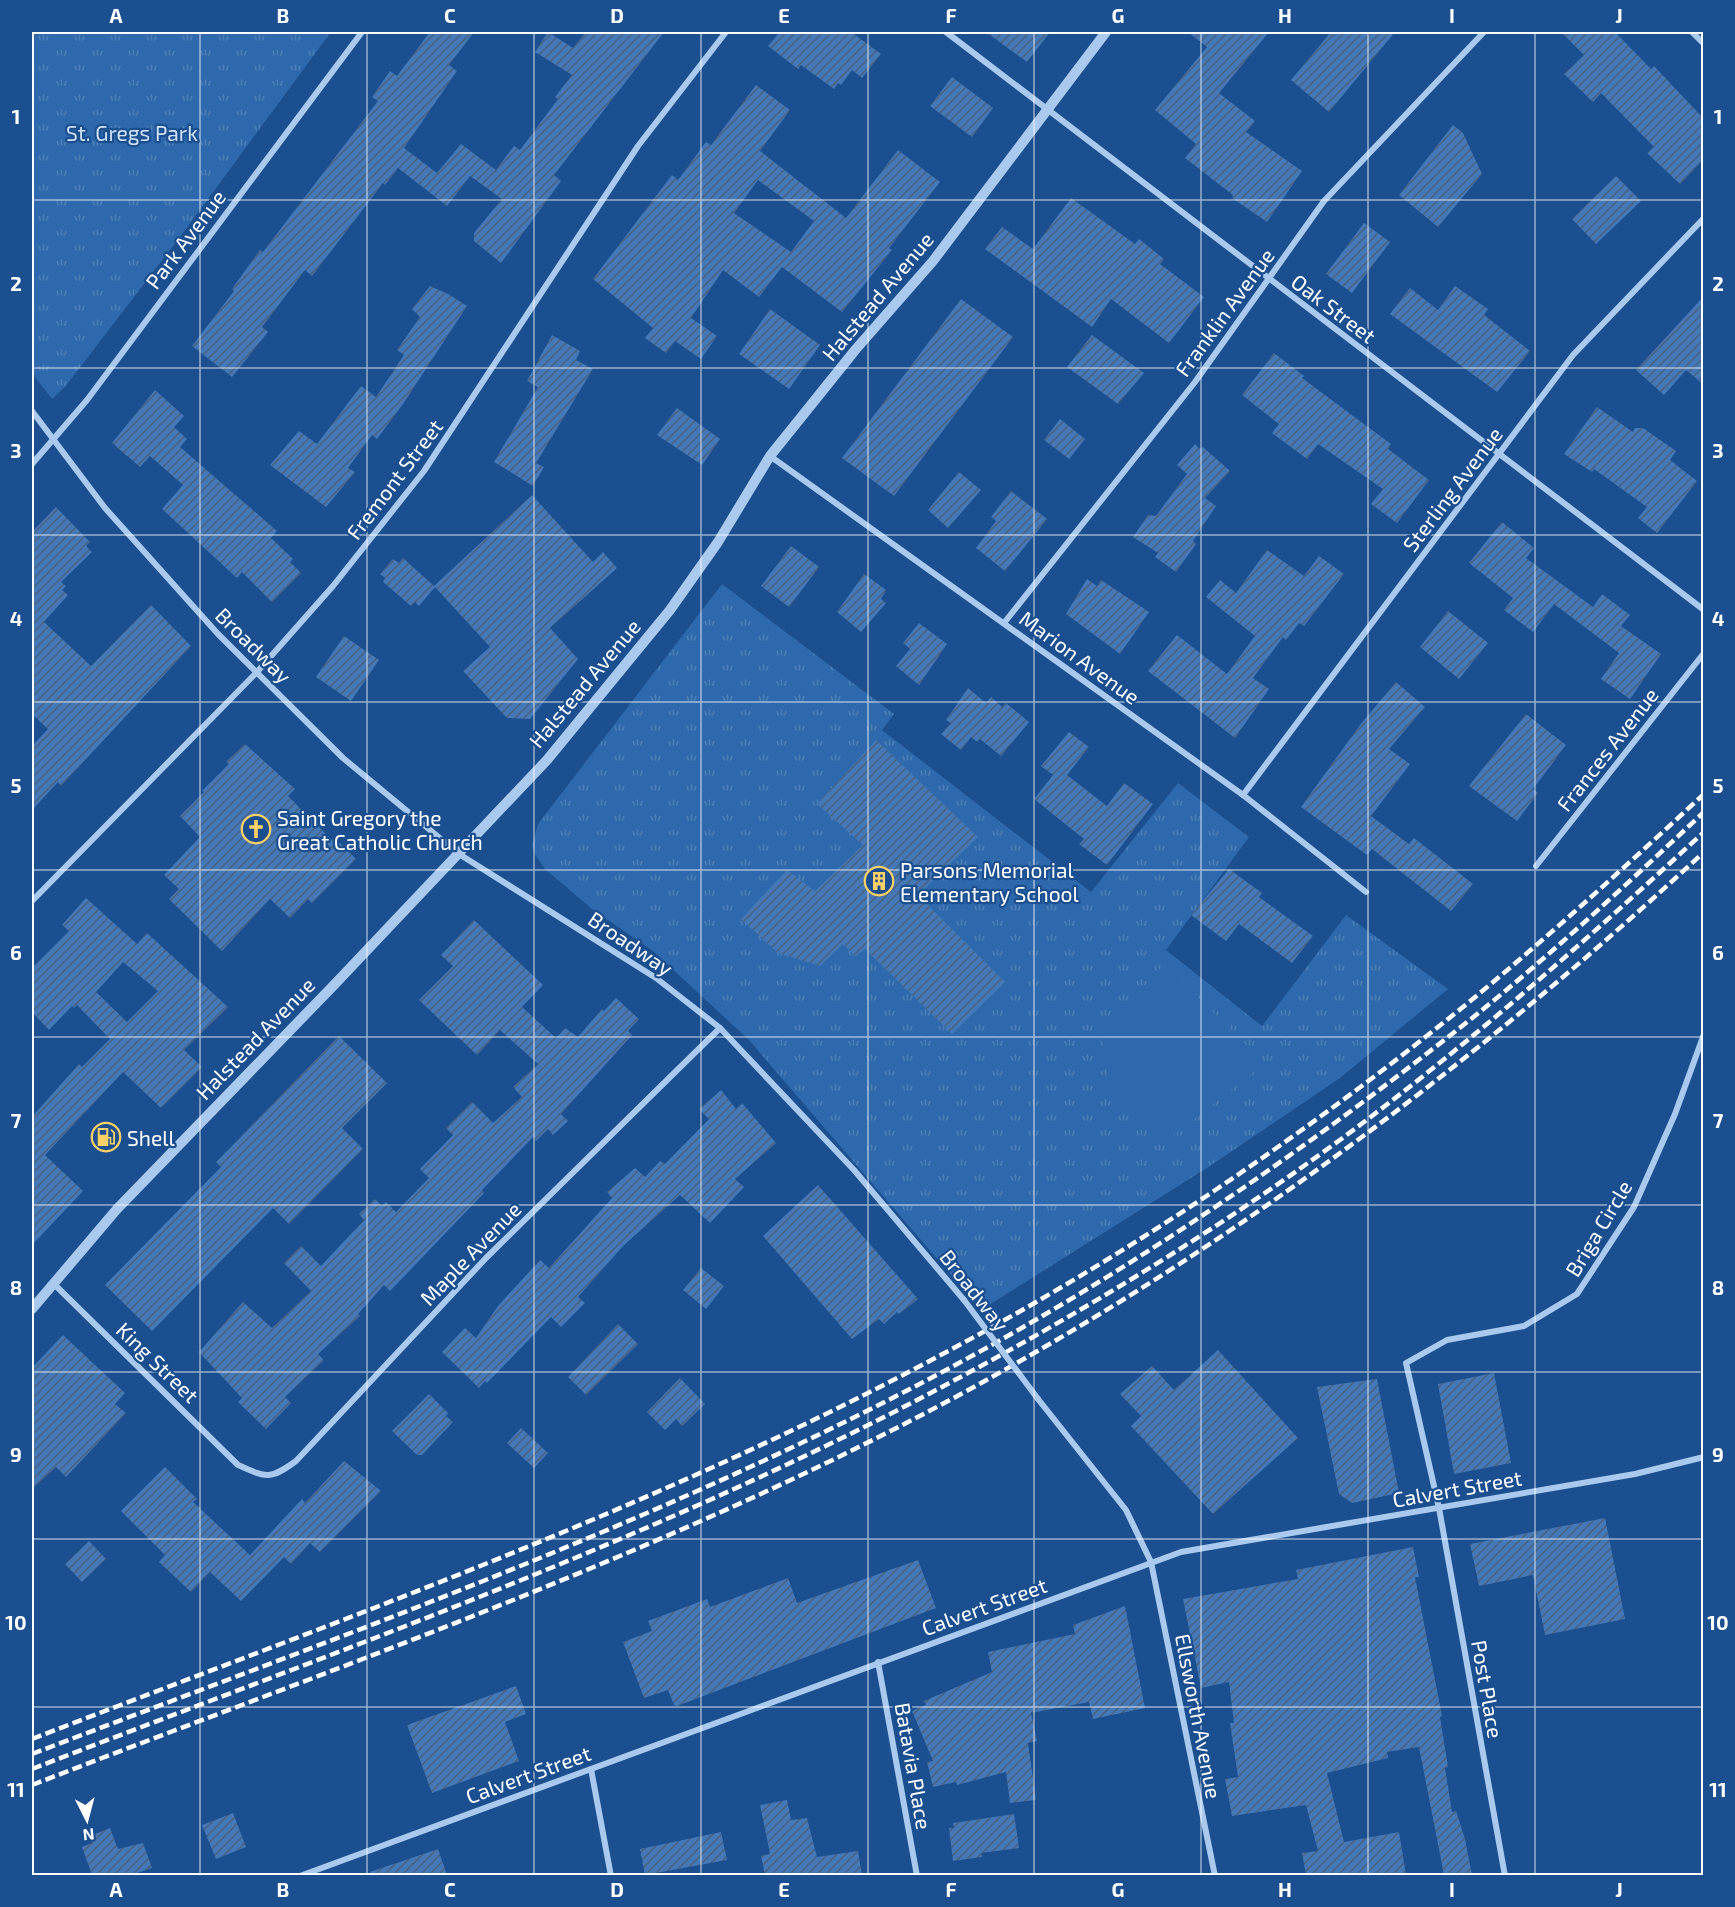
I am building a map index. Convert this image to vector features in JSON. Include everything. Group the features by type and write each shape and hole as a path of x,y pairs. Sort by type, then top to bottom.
{"street":[{"name":"Park Avenue","path":"32,464 87,400 362,32"},
{"name":"Fremont Street","path":"32,901 257,672 333,586 424,471 638,146 726,32"},
{"name":"Oak Street","path":"946,32 1704,610"},
{"name":"Halstead Avenue","path":"32,1309 164,1160 547,760 670,610 718,542 770,456 856,349 933,261 1106,32"},
{"name":"Franklin Avenue","path":"1004,623 1195,382 1324,201 1484,32"},
{"path":"1692,32 1704,44"},
{"name":"Sterling Avenue","path":"1243,795 1573,356 1704,218"},
{"name":"Broadway","path":"32,411 52,441 105,508 218,634 344,758 459,854 656,978 720,1028 854,1170 964,1300 1038,1399 1126,1510 1151,1562"},
{"name":"Marion Avenue","path":"770,456 1243,795 1366,892"},
{"name":"Frances Avenue","path":"1536,866 1704,653"},
{"name":"Maple Avenue","path":"238,1465 259,1475 276,1475 296,1461 486,1258 720,1028"},
{"name":"Briga Circle","path":"1439,1508 1406,1363 1447,1340 1524,1326 1576,1294 1634,1207 1676,1114 1704,1034"},
{"name":"King Street","path":"53,1283 238,1465"},
{"name":"Calvert Street","path":"300,1875 1181,1552 1635,1474 1704,1457"},
{"name":"Post Place","path":"1439,1508 1505,1875"},
{"name":"Ellsworth Avenue","path":"1151,1562 1215,1875"},
{"name":"Batavia Place","path":"878,1662 917,1875"},
{"path":"591,1769 611,1875"}],"green space":[{"name":"St. Gregs Park","path":"32,32 331,32 180,237 65,387 52,399 32,373"},
{"path":"722,584 894,714 882,730 1091,892 1178,783 1249,837 1166,950 1262,1026 1346,915 1448,989 1340,1078 1210,1166 981,1310 749,1040 653,951 592,909 545,869 535,855 532,845 538,824"},
{"path":"1164,964 1265,1063 1161,1145 1111,1090 1101,1035"}],"building":[{"path":"430,32 474,32 449,65 457,71 404,148 437,173 461,144 496,170 514,146 520,150 558,99 555,97 572,75 535,52 548,32 573,48 586,32 664,32 554,175 561,181 501,263 474,241 474,233 502,199 470,176 447,206 398,168 385,185 383,183 312,276 305,270 262,327 268,332 232,377 192,346 234,291 232,289 260,250 263,252 378,101 372,97 390,71 397,76"},
{"path":"780,32 851,32 881,54 862,78 852,70 841,85 838,83 834,89 801,65 798,69 768,46"},
{"path":"986,32 1050,32 1027,62"},
{"path":"1188,32 1269,32 1219,93 1255,121 1246,132 1302,171 1267,222 1232,198 1233,195 1185,158 1196,144 1155,110 1207,47"},
{"path":"1331,32 1395,32 1329,112 1291,80"},
{"path":"1561,32 1615,32 1651,69 1654,66 1704,119 1704,159 1680,184 1647,153 1654,147 1601,93 1593,102 1564,74 1584,55"},
{"path":"952,77 993,108 972,137 930,106"},
{"path":"756,85 790,110 760,151 846,218 898,150 940,182 889,248 892,250 842,312 782,267 759,297 723,270 691,318 717,336 701,359 675,341 666,353 645,338 653,328 593,279 672,175 678,180 706,142 711,145","holes":["758,180 814,221 791,252 734,213"]},
{"path":"1453,125 1463,133 1482,174 1438,227 1399,195"},
{"path":"1616,176 1641,201 1596,244 1572,219"},
{"path":"1071,198 1135,244 1139,239 1164,259 1160,264 1204,297 1169,343 1111,299 1092,327 985,249 1002,227 1033,249"},
{"path":"1364,223 1390,242 1352,293 1326,274"},
{"path":"430,286 467,306 403,404 377,439 372,435 348,468 355,472 326,507 270,465 299,431 317,444 361,386 376,397 404,355 397,350 420,317 412,309"},
{"path":"1455,286 1488,309 1484,315 1530,351 1497,392 1390,314 1410,288 1438,310"},
{"path":"1704,296 1704,385 1686,370 1664,395 1636,370"},
{"path":"961,299 1013,337 894,496 842,458"},
{"path":"770,309 820,345 789,389 739,354"},
{"path":"552,335 580,351 576,360 593,369 536,463 544,467 533,486 494,462 538,387 527,381"},
{"path":"1092,335 1144,373 1118,404 1067,367"},
{"path":"1274,353 1304,376 1302,378 1391,444 1388,449 1429,480 1397,523 1371,504 1383,489 1318,444 1307,459 1272,433 1279,424 1242,395"},
{"path":"155,390 184,416 174,427 187,439 180,447 277,531 271,538 293,559 290,562 301,573 272,602 242,572 237,578 162,509 183,485 150,456 140,467 112,443"},
{"path":"1597,407 1633,432 1635,428 1643,428 1676,451 1670,460 1697,481 1657,533 1638,518 1647,507 1594,469 1592,472 1564,454"},
{"path":"677,408 720,439 702,465 657,435"},
{"path":"1060,419 1085,439 1069,459 1044,440"},
{"path":"1195,444 1200,449 1203,447 1230,471 1205,498 1216,506 1193,541 1196,544 1176,572 1155,557 1158,553 1133,537 1148,515 1156,516 1187,474 1177,465"},
{"path":"959,472 981,490 948,528 928,510"},
{"path":"1011,491 1047,519 1005,571 976,548 996,521 991,517"},
{"path":"532,495 593,562 603,552 617,568 550,628 578,659 530,719 507,718 463,671 490,647 435,587 419,606 415,602 411,606 383,582 385,578 380,574 393,559 399,563 403,558 434,586"},
{"path":"56,507 90,542 86,546 92,552 61,582 66,586 62,590 68,595 44,622 91,666 151,605 191,646 61,786 58,782 32,810 32,746 48,729 32,714 32,532"},
{"path":"1502,522 1534,548 1526,558 1593,607 1602,594 1630,615 1621,626 1661,654 1630,699 1601,679 1619,653 1554,604 1533,632 1504,610 1513,598 1469,563"},
{"path":"791,546 819,567 789,607 761,586"},
{"path":"1267,550 1304,576 1319,556 1344,574 1304,626 1299,623 1286,640 1283,637 1253,678 1269,689 1235,738 1148,671 1177,635 1227,674 1255,636 1206,597 1220,580 1236,593"},
{"path":"864,574 886,590 881,599 886,603 861,632 837,612"},
{"path":"1087,579 1097,586 1101,580 1149,612 1120,654 1066,614"},
{"path":"1448,611 1488,643 1459,679 1420,647"},
{"path":"919,623 947,644 919,685 896,666 910,649 903,643"},
{"path":"344,636 379,660 351,701 316,677"},
{"path":"1396,682 1425,707 1389,749 1410,764 1371,816 1409,844 1414,838 1473,884 1451,911 1372,849 1367,855 1301,807 1360,725"},
{"path":"968,688 986,703 991,697 1002,707 1006,703 1029,722 1001,756 980,739 977,742 971,737 961,750 941,734 951,723 946,720"},
{"path":"1526,714 1566,745 1533,789 1538,793 1517,821 1469,786"},
{"path":"1069,732 1089,747 1067,775 1107,806 1124,783 1153,804 1107,865 1079,844 1084,839 1034,799 1053,775 1041,766"},
{"name":"Parsons Memorial Elementary School","path":"876,740 978,837 918,895 1005,982 952,1034 865,949 855,956 843,944 820,966 778,953 741,919 787,870 815,891 863,845 817,804"},
{"name":"Saint Gregory the Great Catholic Church","path":"245,744 295,789 288,796 336,844 338,841 356,859 312,903 308,899 290,918 270,899 222,951 169,899 179,889 164,875 200,837 180,816 229,764 226,762"},
{"path":"1229,869 1262,893 1259,897 1313,936 1292,963 1239,924 1226,941 1191,915"},
{"path":"86,898 137,944 147,933 228,1007 184,1050 202,1067 161,1108 123,1072 45,1155 83,1191 32,1245 32,1117 79,1064 82,1067 110,1039 77,1005 74,1008 72,1006 49,1030 32,1012 32,968 69,931 62,925","holes":["123,962 158,991 127,1022 96,992"]},
{"path":"474,920 543,985 522,1007 556,1038 565,1028 578,1037 602,1009 604,1011 616,998 639,1019 628,1031 632,1035 561,1114 568,1121 553,1135 548,1129 536,1141 533,1137 482,1190 484,1193 390,1291 384,1285 358,1314 360,1316 318,1354 324,1360 285,1397 291,1403 266,1429 238,1402 242,1398 199,1352 243,1302 272,1328 311,1291 284,1263 301,1246 321,1266 364,1220 359,1214 375,1199 382,1206 386,1202 396,1212 429,1178 420,1169 453,1135 446,1128 472,1102 493,1123 522,1097 513,1087 538,1064 500,1030 477,1055 419,1000 453,966 441,955"},
{"path":"339,1036 387,1083 342,1128 363,1149 289,1224 273,1208 152,1331 105,1285 221,1167 216,1162"},
{"path":"721,1090 736,1109 742,1103 776,1143 735,1179 744,1187 710,1223 680,1195 623,1246 578,1297 585,1303 561,1327 551,1317 487,1383 485,1381 479,1388 442,1352 465,1328 476,1338 498,1306 540,1260 549,1268 612,1198 607,1192 635,1168 645,1177 660,1161 665,1164 709,1119 699,1109"},
{"path":"818,1185 918,1299 899,1314 897,1312 884,1324 879,1319 852,1339 763,1236"},
{"path":"701,1268 724,1286 706,1309 683,1290"},
{"path":"618,1324 638,1344 586,1395 568,1377"},
{"path":"63,1335 125,1393 115,1404 126,1413 66,1477 56,1467 32,1489 32,1368"},
{"path":"1218,1350 1298,1438 1213,1514 1131,1426 1141,1416 1120,1394 1152,1366 1174,1390"},
{"path":"1494,1373 1511,1463 1454,1474 1438,1384"},
{"path":"680,1378 705,1404 682,1426 676,1419 665,1430 647,1412"},
{"path":"1377,1379 1399,1493 1352,1503 1339,1494 1317,1387"},
{"path":"429,1394 448,1413 446,1416 453,1422 422,1455 417,1455 392,1431"},
{"path":"521,1428 548,1453 534,1468 507,1443"},
{"path":"344,1461 381,1491 320,1552 310,1543 291,1564 284,1557 241,1601 210,1572 191,1592 159,1562 165,1555 121,1511 165,1467 197,1499 193,1502 250,1555 302,1499 305,1503"},
{"path":"1605,1518 1625,1619 1545,1635 1533,1575 1479,1586 1470,1544"},
{"path":"89,1541 106,1559 82,1582 65,1564"},
{"path":"1413,1547 1419,1577 1415,1577 1442,1716 1440,1717 1448,1767 1445,1768 1452,1812 1456,1811 1465,1839 1472,1875 1444,1875 1419,1747 1387,1752 1388,1758 1327,1773 1344,1842 1399,1832 1406,1875 1306,1875 1302,1853 1318,1851 1306,1805 1232,1816 1225,1779 1238,1777 1230,1723 1234,1723 1229,1682 1201,1688 1183,1599 1298,1579 1296,1570"},
{"path":"918,1560 936,1608 677,1706 674,1705 668,1690 644,1698 623,1642 652,1631 648,1621 707,1599 710,1607 788,1578 797,1603"},
{"path":"1125,1606 1145,1708 1093,1719 1089,1702 1031,1713 1037,1741 1028,1743 1036,1800 1010,1803 1006,1772 957,1785 956,1782 933,1787 927,1762 933,1761 912,1711 926,1705 924,1701 992,1672 988,1652 1075,1634 1073,1625"},
{"path":"516,1686 526,1714 505,1722 519,1761 432,1793 407,1725"},
{"path":"787,1800 791,1820 807,1818 817,1857 858,1851 862,1875 765,1875 761,1856 770,1854 760,1805"},
{"path":"233,1813 246,1847 216,1859 202,1825"},
{"path":"1014,1814 1019,1848 981,1853 982,1857 953,1861 949,1828 954,1828 953,1823"},
{"path":"110,1828 118,1849 143,1843 152,1868 131,1875 92,1875 82,1847 92,1843 90,1836"},
{"path":"721,1832 727,1860 645,1875 640,1849"},
{"path":"438,1849 447,1875 371,1875 370,1872"}],"railway":[{"path":"32,1739 376,1607 604,1515 828,1413 1006,1319 1142,1238 1274,1150 1338,1104 1494,981 1704,794"},
{"path":"32,1754 380,1622 610,1529 836,1426 1015,1332 1150,1250 1346,1115 1471,1019 1531,969 1704,812"},
{"path":"32,1769 382,1635 614,1542 842,1438 1005,1353 1111,1292 1215,1226 1364,1122 1452,1053 1537,981 1704,832"},
{"path":"32,1785 385,1650 620,1556 735,1506 849,1452 961,1394 1160,1277 1256,1213 1349,1146 1441,1077 1531,1004 1704,852"}],"place":[{"name":"Saint Gregory the Great Catholic Church","path":"256,829"},
{"name":"Parsons Memorial Elementary School","path":"879,881"},
{"name":"Shell","path":"106,1137"}]}
